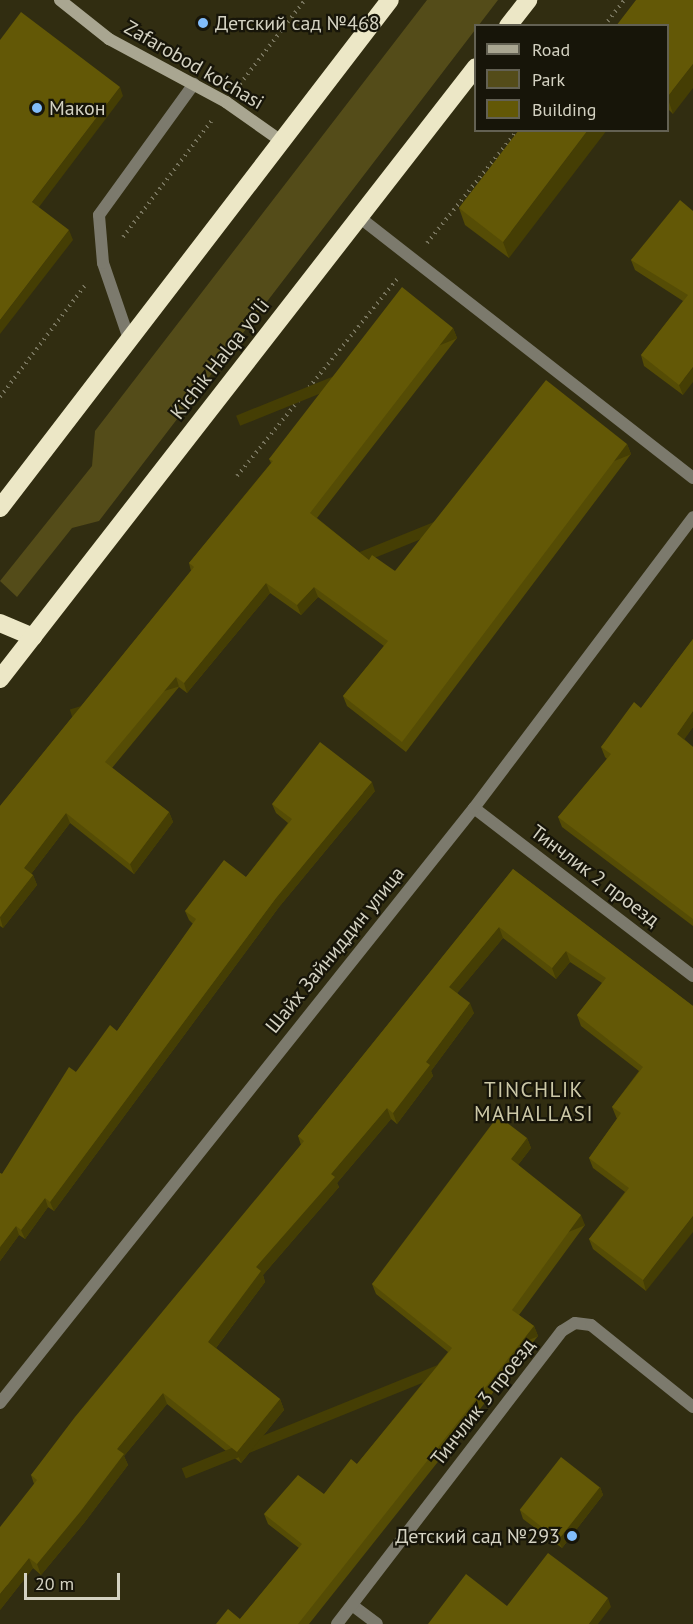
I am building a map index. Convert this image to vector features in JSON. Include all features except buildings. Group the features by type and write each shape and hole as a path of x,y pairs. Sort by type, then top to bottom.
{"highway":[{"path":"0,508 390,0"},
{"path":"510,24 528,0"},
{"name":"Kichik Halqa yo'li","path":"0,679 474,70"},
{"path":"0,622 33,637"}],"street":[{"name":"Zafarobod ko'chasi","path":"60,0 109,39 226,102 281,141"},
{"path":"129,339 103,263 99,215 194,84"},
{"path":"359,217 693,478"},
{"name":"Шайх Зайниддин улица","path":"0,1403 474,807 693,517"},
{"name":"Тинчлик 2 проезд","path":"474,807 693,976"},
{"name":"Тинчлик 3 проезд","path":"337,1624 562,1331 575,1323 591,1325 693,1407"},
{"path":"352,1605 376,1624"}],"path":[{"path":"0,397 305,0"},
{"path":"606,24 624,0"},
{"path":"237,476 516,132"}],"green space":[{"path":"427,0 498,0 480,24 474,24 474,31 99,521 72,528 17,597 0,581 92,466 95,431"}],"place":[{"name":"Детский сад №468","path":"203,23"},
{"name":"Макон","path":"37,108"},
{"name":"Детский сад №293","path":"572,1536"}],"district":[{"name":"TINCHLIK MAHALLASI","path":"534,1102"}]}
